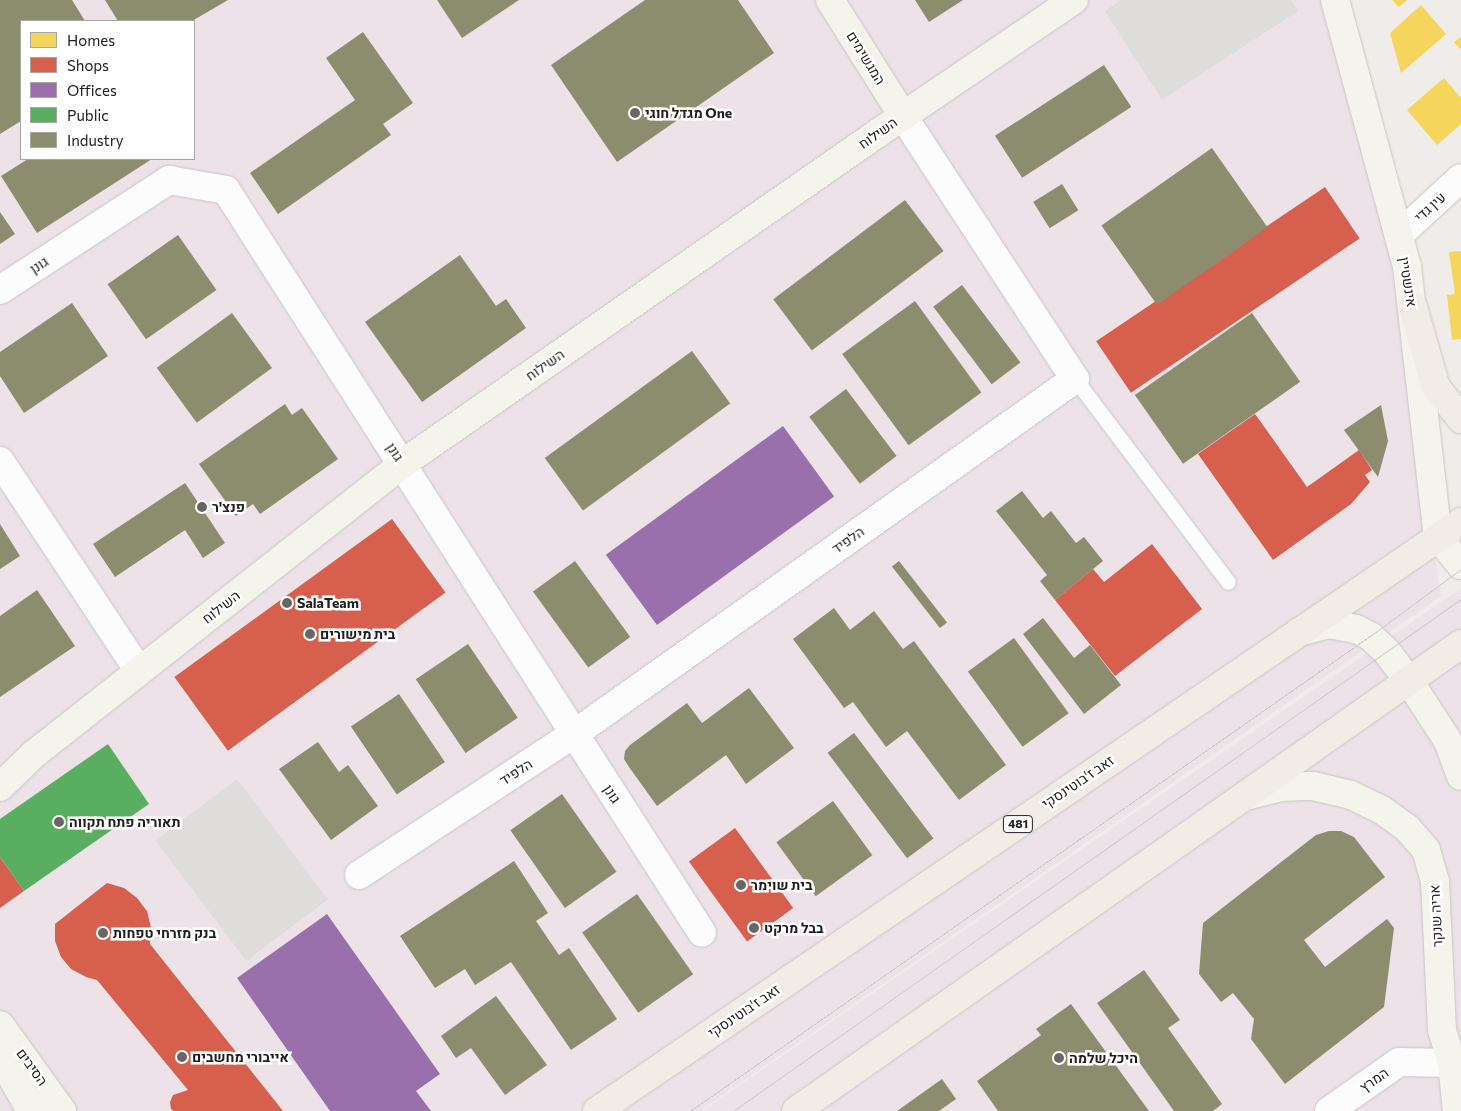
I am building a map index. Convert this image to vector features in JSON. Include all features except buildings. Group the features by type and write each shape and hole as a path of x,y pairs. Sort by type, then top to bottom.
{"main road":[{"path":"1413,307 1436,387 1461,419"},
{"name":"זאב ז'בוטינסקי","path":"597,1111 1461,522"},
{"path":"796,1111 1461,644"}],"street":[{"name":"המגשימים","path":"830,0 903,116"},
{"name":"השילוח","path":"0,788 34,754 402,464 903,116 1074,0"},
{"name":"אינשטיין","path":"1335,0 1407,266 1438,537"},
{"path":"903,116 1075,379"},
{"name":"עין גדי","path":"1399,235 1461,178"},
{"name":"גונן","path":"0,290 169,180 226,190 702,933"},
{"name":"הלפיד","path":"358,875 574,734 1075,379"},
{"path":"0,461 139,671"},
{"path":"1438,537 1461,565"},
{"path":"1299,632 1328,624 1356,629 1370,636 1387,652 1410,681 1448,741 1461,776"},
{"name":"השילוח","path":"0,771 34,754"},
{"name":"אריה שנקר","path":"1246,796 1281,787 1313,786 1351,795 1382,810 1395,819 1407,828 1426,850 1435,881 1442,1030 1457,1055 1457,1111"},
{"name":"הסיבים","path":"0,1025 62,1111"},
{"name":"המרץ","path":"1329,1111 1399,1062 1457,1055"},
{"name":"הסיבים","path":"0,1056 31,1111"}],"lane":[{"path":"1075,379 1228,582"}],"shaded area":[{"path":"0,0 1333,0 1387,238 1441,596 700,1111 0,1111"},
{"path":"1121,0 1291,0 1298,11 1162,100 1105,11"},
{"path":"1461,588 1461,1111 702,1111 1450,596"},
{"path":"237,779 328,900 246,961 156,840"}],"tram line":[{"path":"690,1111 1370,636 1461,569"},
{"path":"733,1111 1461,599"}],"place":[{"name":"מגדל חוגי One","path":"635,113"},
{"name":"פנצ'ר","path":"202,507"},
{"name":"SalaTeam","path":"287,603"},
{"name":"בית מישורים","path":"310,634"},
{"name":"תאוריה פתח תקווה","path":"59,822"},
{"name":"בית שוימר","path":"741,885"},
{"name":"בבל מרקט","path":"754,928"},
{"name":"בנק מזרחי טפחות","path":"103,933"},
{"name":"אייבורי מחשבים","path":"182,1057"},
{"name":"היכל שלמה","path":"1059,1058"}]}
